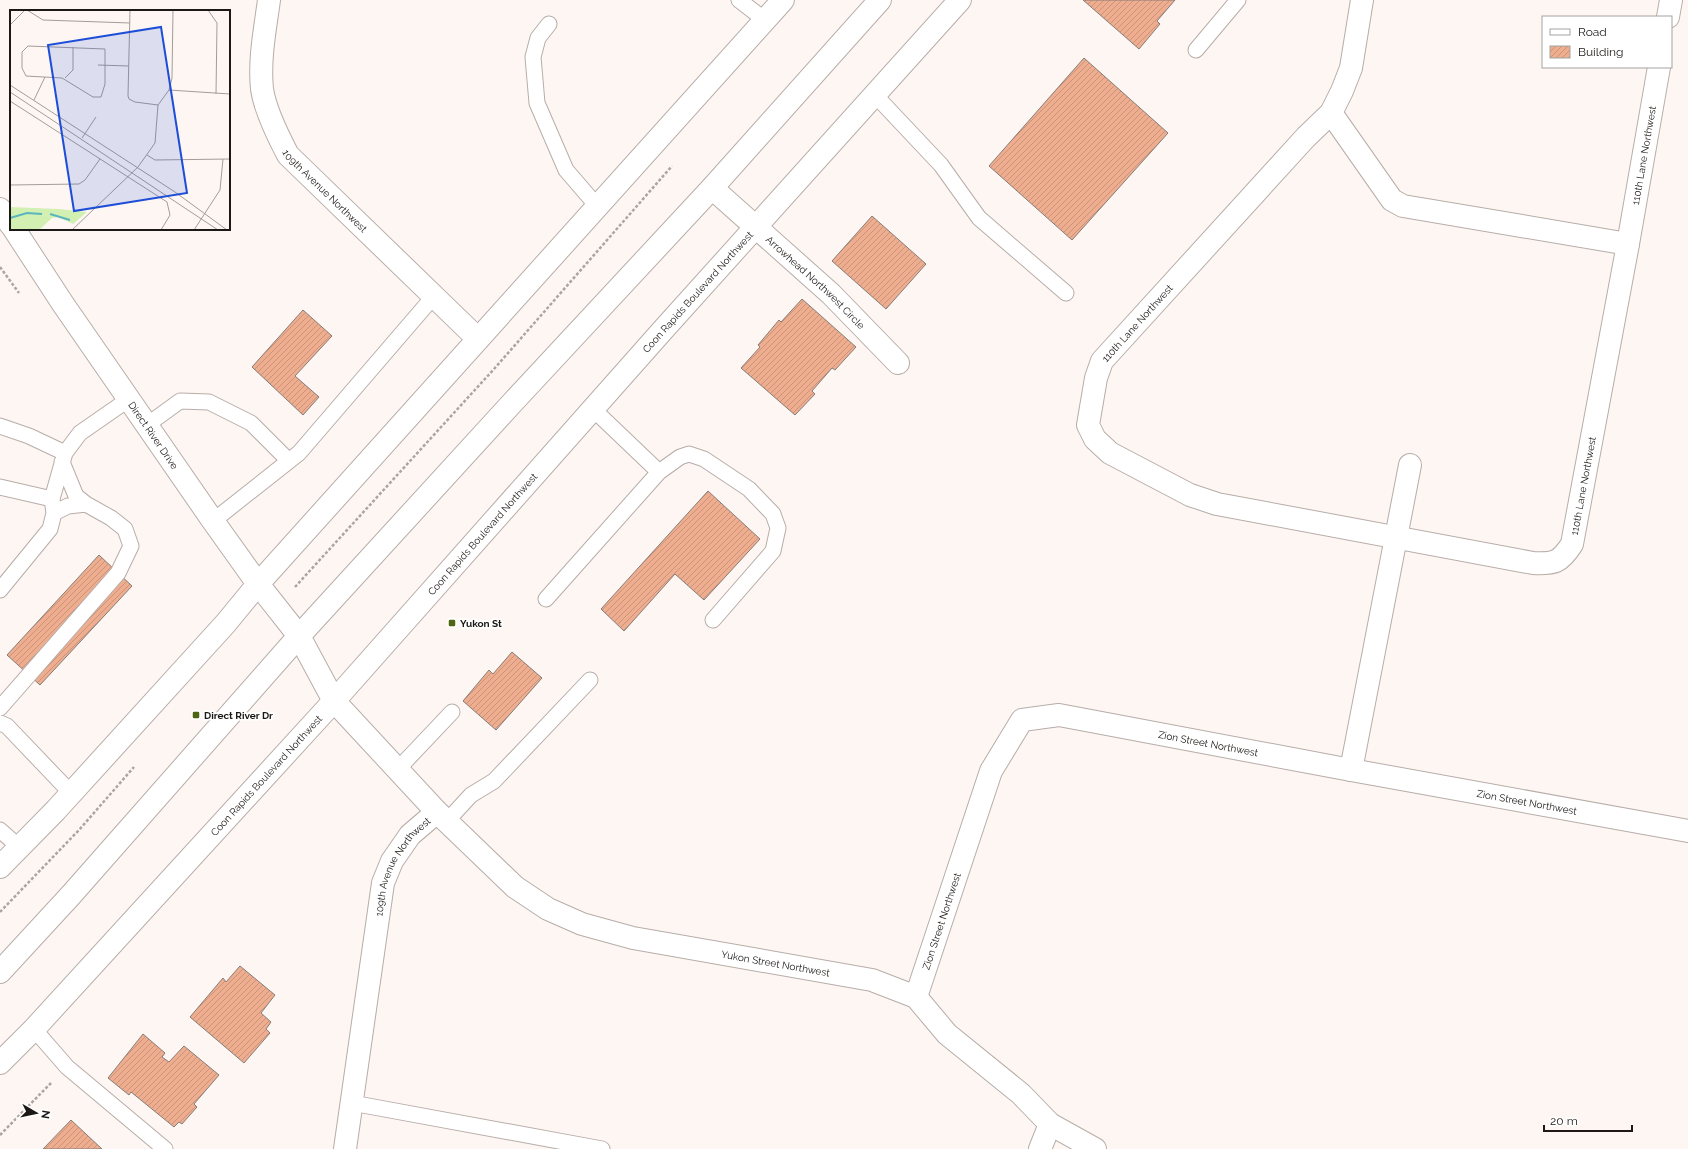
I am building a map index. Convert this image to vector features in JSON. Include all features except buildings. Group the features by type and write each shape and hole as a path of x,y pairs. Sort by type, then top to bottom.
{"street":[{"name":"109th Avenue Northwest","path":"269,0 262,55 262,90 273,125 288,155 478,339"},
{"path":"0,867 71,793 226,623 258,584 783,0"},
{"path":"0,972 71,895 299,636 513,402 712,188 880,0"},
{"name":"Coon Rapids Boulevard Northwest","path":"0,1063 34,1028 334,701 960,0"},
{"name":"110th Lane Northwest","path":"1362,0 1351,68 1331,113 1306,137 1102,361 1096,378 1088,425 1095,439 1110,453 1190,495 1217,504 1533,563 1552,564 1564,557 1572,544 1628,244 1659,68"},
{"path":"1668,16 1671,0"},
{"path":"1331,113 1392,200 1403,206 1628,244"},
{"name":"Arrowhead Northwest Circle","path":"712,188 831,294 898,362"},
{"path":"0,209 10,224"},
{"name":"Direct River Drive","path":"15,230 63,304 213,521 258,584 299,636"},
{"path":"1351,770 1410,465"},
{"name":"109th Avenue Northwest","path":"299,636 334,701 442,816 410,835 392,861 383,883 345,1149"},
{"name":"Zion Street Northwest","path":"916,996 991,771 1022,720 1060,714 1351,770 1688,831"},
{"name":"Yukon Street Northwest","path":"442,816 515,887 548,909 582,924 633,938 872,980 916,996"},
{"path":"916,996 947,1034 1021,1094 1050,1124 1095,1149"},
{"path":"1040,1149 1050,1124"}],"lane":[{"path":"739,0 764,20"},
{"path":"1196,50 1238,0"},
{"path":"549,24 538,38 533,57 537,102 566,170 597,206"},
{"path":"875,95 941,165 979,218 1066,293"},
{"path":"213,521 299,453 434,296"},
{"path":"0,590 50,529 63,458 80,433 129,399"},
{"path":"147,425 180,401 209,402 251,423 289,461"},
{"path":"593,410 659,472"},
{"path":"0,426 29,436 63,458 76,496 86,504 111,518 125,529 131,546 118,573 0,708"},
{"path":"546,599 659,472 680,457 689,454 704,459 748,489 773,514 778,528 773,551 713,620"},
{"path":"0,487 53,506 86,504"},
{"path":"442,816 471,795 494,781 590,680"},
{"path":"398,769 452,712"},
{"path":"0,723 7,726 71,793"},
{"path":"0,830 19,847"},
{"path":"34,1028 67,1067 166,1149"},
{"path":"352,1102 602,1149"}],"path":[{"path":"302,579 494,369 676,162"},
{"path":"0,267 19,293"},
{"path":"0,1135 67,1067"}],"place":[{"name":"Yukon St","path":"452,623"},
{"name":"Direct River Dr","path":"196,715"}]}
